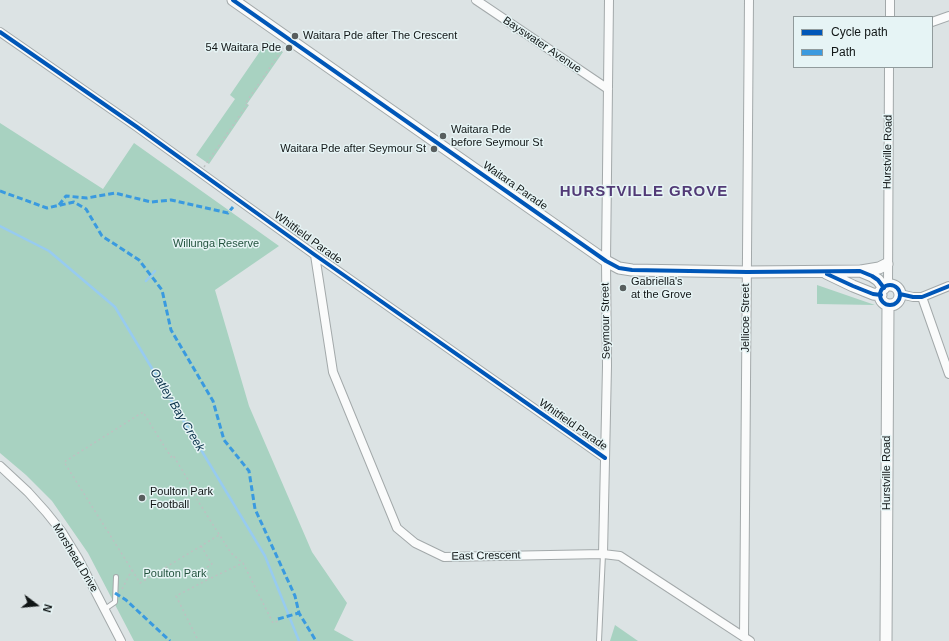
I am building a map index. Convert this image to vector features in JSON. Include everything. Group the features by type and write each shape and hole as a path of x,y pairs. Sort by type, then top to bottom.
{"street":[{"name":"Waitara Parade","path":"233,0 606,261 619,268 632,270 747,272 824,272 860,272 872,276 878,280 884,290 873,294 824,272"},
{"name":"Bayswater Avenue","path":"476,0 608,89"},
{"name":"Seymour Street","path":"603,554 607,366 606,261 608,0"},
{"name":"Jellicoe Street","path":"747,639 749,0"},
{"path":"890,0 890,16"},
{"path":"933,22 949,16"},
{"name":"Whitfield Parade","path":"0,32 605,458"},
{"name":"Hurstville Road","path":"884,290 887,264 889,68"},
{"name":"East Crescent","path":"315,255 333,372 397,528 415,543 444,557 603,554 620,556 747,639"},
{"path":"860,272 879,268 887,264"},
{"path":"895,286 900,294 900,298 897,303 888,305 883,301 884,290 895,286"},
{"path":"900,294 913,297 922,297 949,286"},
{"path":"922,297 949,374"},
{"name":"Hurstville Road","path":"886,641 888,305"},
{"name":"Morshead Drive","path":"0,466 28,492 62,532 121,641"}],"lane":[{"name":"Seymour Street","path":"599,641 603,554"},
{"path":"105,609 115,602 116,577"}],"path":[{"path":"200,172 247,105 246,104 289,40"},
{"path":"219,535 140,583 64,462 143,412 171,457 173,456 193,488 191,490 219,535 231,553 243,563 273,623 278,621 278,619"},
{"path":"201,546 212,564 203,570 209,580"},
{"path":"197,638 176,596 243,563"},
{"path":"115,593 121,591 132,570"}],"green space":[{"path":"267,41 283,52 247,104 249,105 209,164 196,155 235,99 230,95"},
{"path":"0,123 103,189 134,143 279,246 215,290 249,406 312,552 347,603 334,630 354,641 134,641 88,553 52,501 26,475 0,453"},
{"path":"817,285 875,305 817,304"},
{"path":"615,625 638,641 610,641"}],"waterway":[{"name":"Oatley Bay Creek","path":"0,226 49,251 115,307 265,556 299,641"},
{"path":"146,281 155,271"}],"marked path":[{"path":"0,191 47,208 74,202 86,209 102,236 139,260 162,290 171,330 213,401 224,440 249,471 255,509 295,596 299,613 316,641"},
{"path":"59,205 66,196 87,198 115,193 151,202 171,200 228,213 233,207"},
{"path":"115,593 126,600 170,641"},
{"path":"278,619 299,613"}],"cycle path":[{"path":"233,0 606,261 619,268 632,270 747,272 860,271 878,280 884,288"},
{"path":"0,32 605,458"},
{"path":"827,274 873,294 881,295"},
{"path":"890,285 897,288 900,295 897,302 890,305 883,302 880,295 883,288 890,285"},
{"path":"900,294 913,297 922,297 949,286"}],"place":[{"name":"Waitara Pde after The Crescent","path":"295,36"},
{"name":"54 Waitara Pde","path":"289,48"},
{"name":"Waitara Pde before Seymour St","path":"443,136"},
{"name":"Waitara Pde after Seymour St","path":"434,149"},
{"name":"Gabriella's at the Grove","path":"623,288"},
{"name":"Poulton Park Football","path":"142,498"}],"district":[{"name":"HURSTVILLE GROVE","path":"644,192"}],"park label":[{"name":"Willunga Reserve","path":"216,244"},
{"name":"Poulton Park","path":"175,574"}]}
